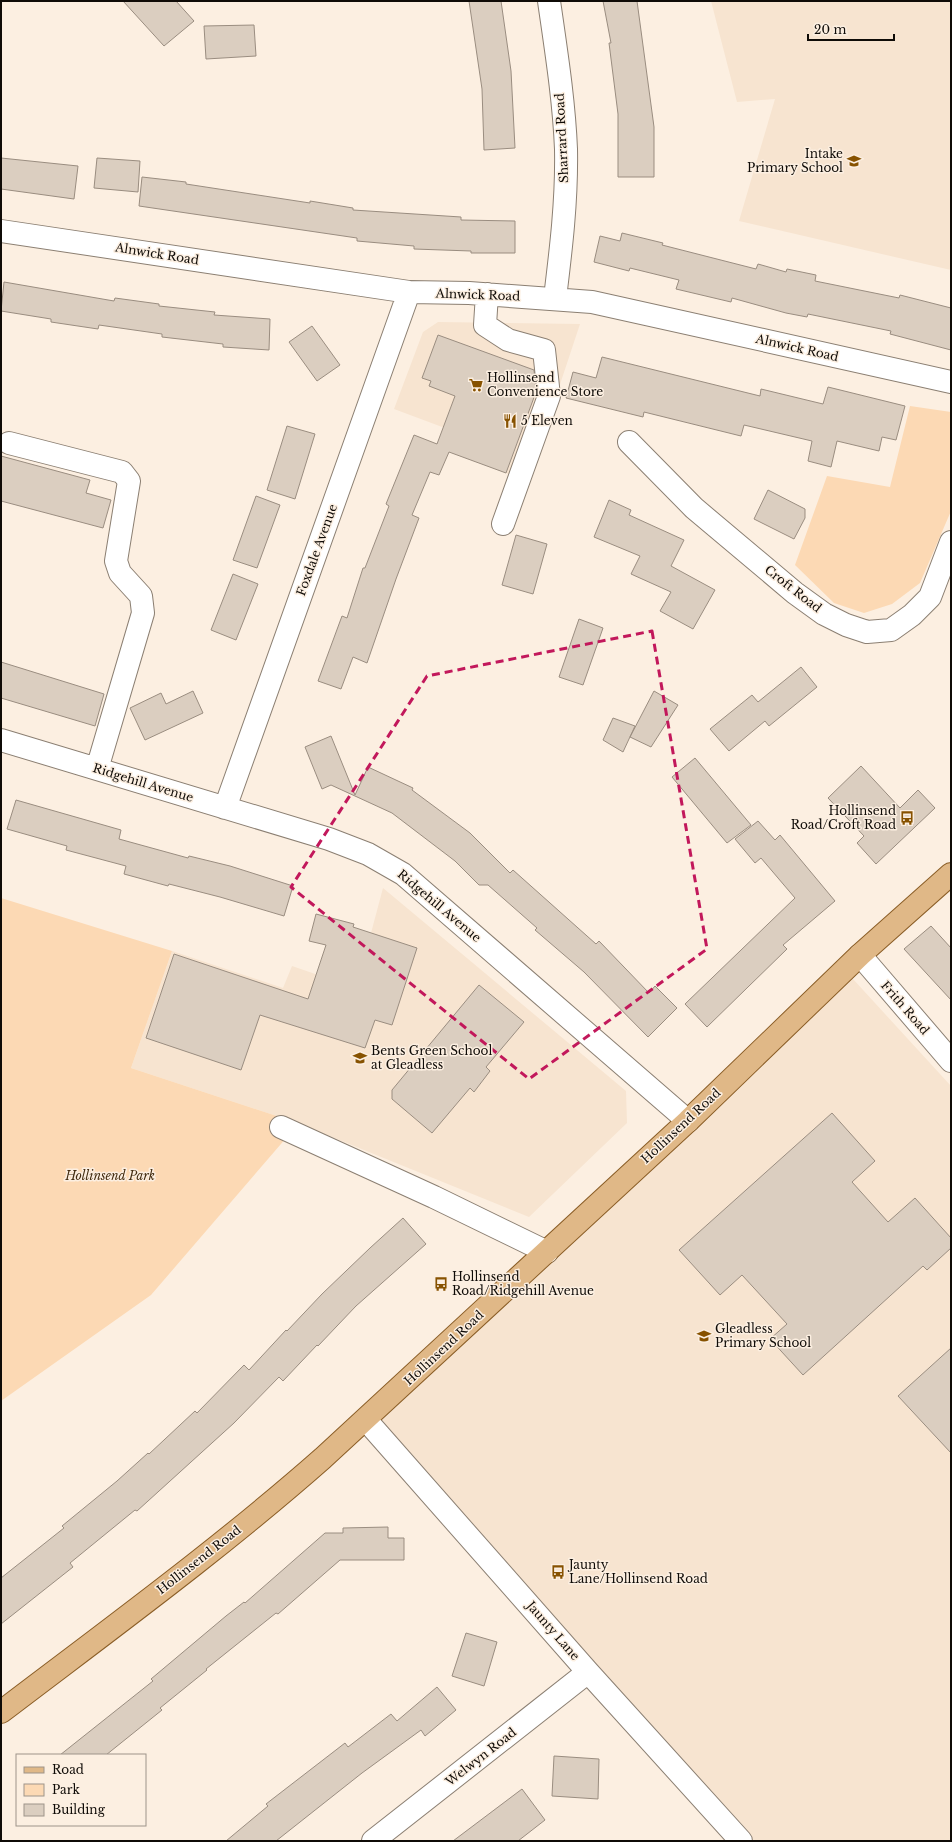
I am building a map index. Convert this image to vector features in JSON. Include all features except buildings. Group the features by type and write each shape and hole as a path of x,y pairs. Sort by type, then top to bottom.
{"main road":[{"name":"Hollinsend Road","path":"1,1712 139,1607 283,1494 366,1420 688,1121 860,955 951,874"}],"street":[{"name":"Sharrard Road","path":"549,1 557,57 566,149 565,218 555,298"},
{"name":"Alnwick Road","path":"1,231 409,292 487,294 592,302 951,382"},
{"name":"Foxdale Avenue","path":"225,808 409,292"},
{"path":"487,294 485,325 508,340 544,350 549,396 502,524"},
{"name":"Croft Road","path":"629,442 694,508 794,593 824,614 846,625 867,632 891,630 912,615 930,597 951,542"},
{"path":"9,443 122,472 129,481 116,561 120,573 141,596 143,613 97,769"},
{"name":"Ridgehill Avenue","path":"1,740 329,839 368,854 403,874 688,1121"},
{"name":"Frith Road","path":"860,955 951,1061"},
{"path":"281,1127 434,1197 547,1252"},
{"name":"Jaunty Lane","path":"366,1420 588,1672 741,1841"},
{"name":"Welwyn Road","path":"373,1841 588,1672"}],"highlighted area":[{"path":"652,631 707,949 529,1079 291,887 427,676"}],"shaded area":[{"name":"Intake Primary School","path":"711,1 951,1 951,270 739,221 775,99 737,102"},
{"path":"438,322 580,324 527,484 506,473 485,465 493,446 394,409 423,332"},
{"name":"Bents Green School at Gleadless","path":"383,888 626,1091 627,1123 529,1217 295,1122 131,1068 172,951 283,988 292,966 353,987 371,933"},
{"name":"Gleadless Primary School","path":"842,967 951,1086 951,1841 739,1841 366,1420"}],"green space":[{"path":"910,406 951,412 951,511 920,583 892,604 864,613 834,603 795,565 827,476 890,487"},
{"name":"Hollinsend Park","path":"1,898 172,951 131,1068 295,1122 293,1130 151,1295 1,1401"}],"place":[{"name":"Intake Primary School","path":"854,161"},
{"name":"Hollinsend Convenience Store","path":"476,385"},
{"name":"5 Eleven","path":"510,421"},
{"name":"Hollinsend Road/Croft Road","path":"907,818"},
{"name":"Bents Green School at Gleadless","path":"360,1058"},
{"name":"Hollinsend Road/Ridgehill Avenue","path":"441,1284"},
{"name":"Gleadless Primary School","path":"704,1336"},
{"name":"Jaunty Lane/Hollinsend Road","path":"558,1572"}]}
